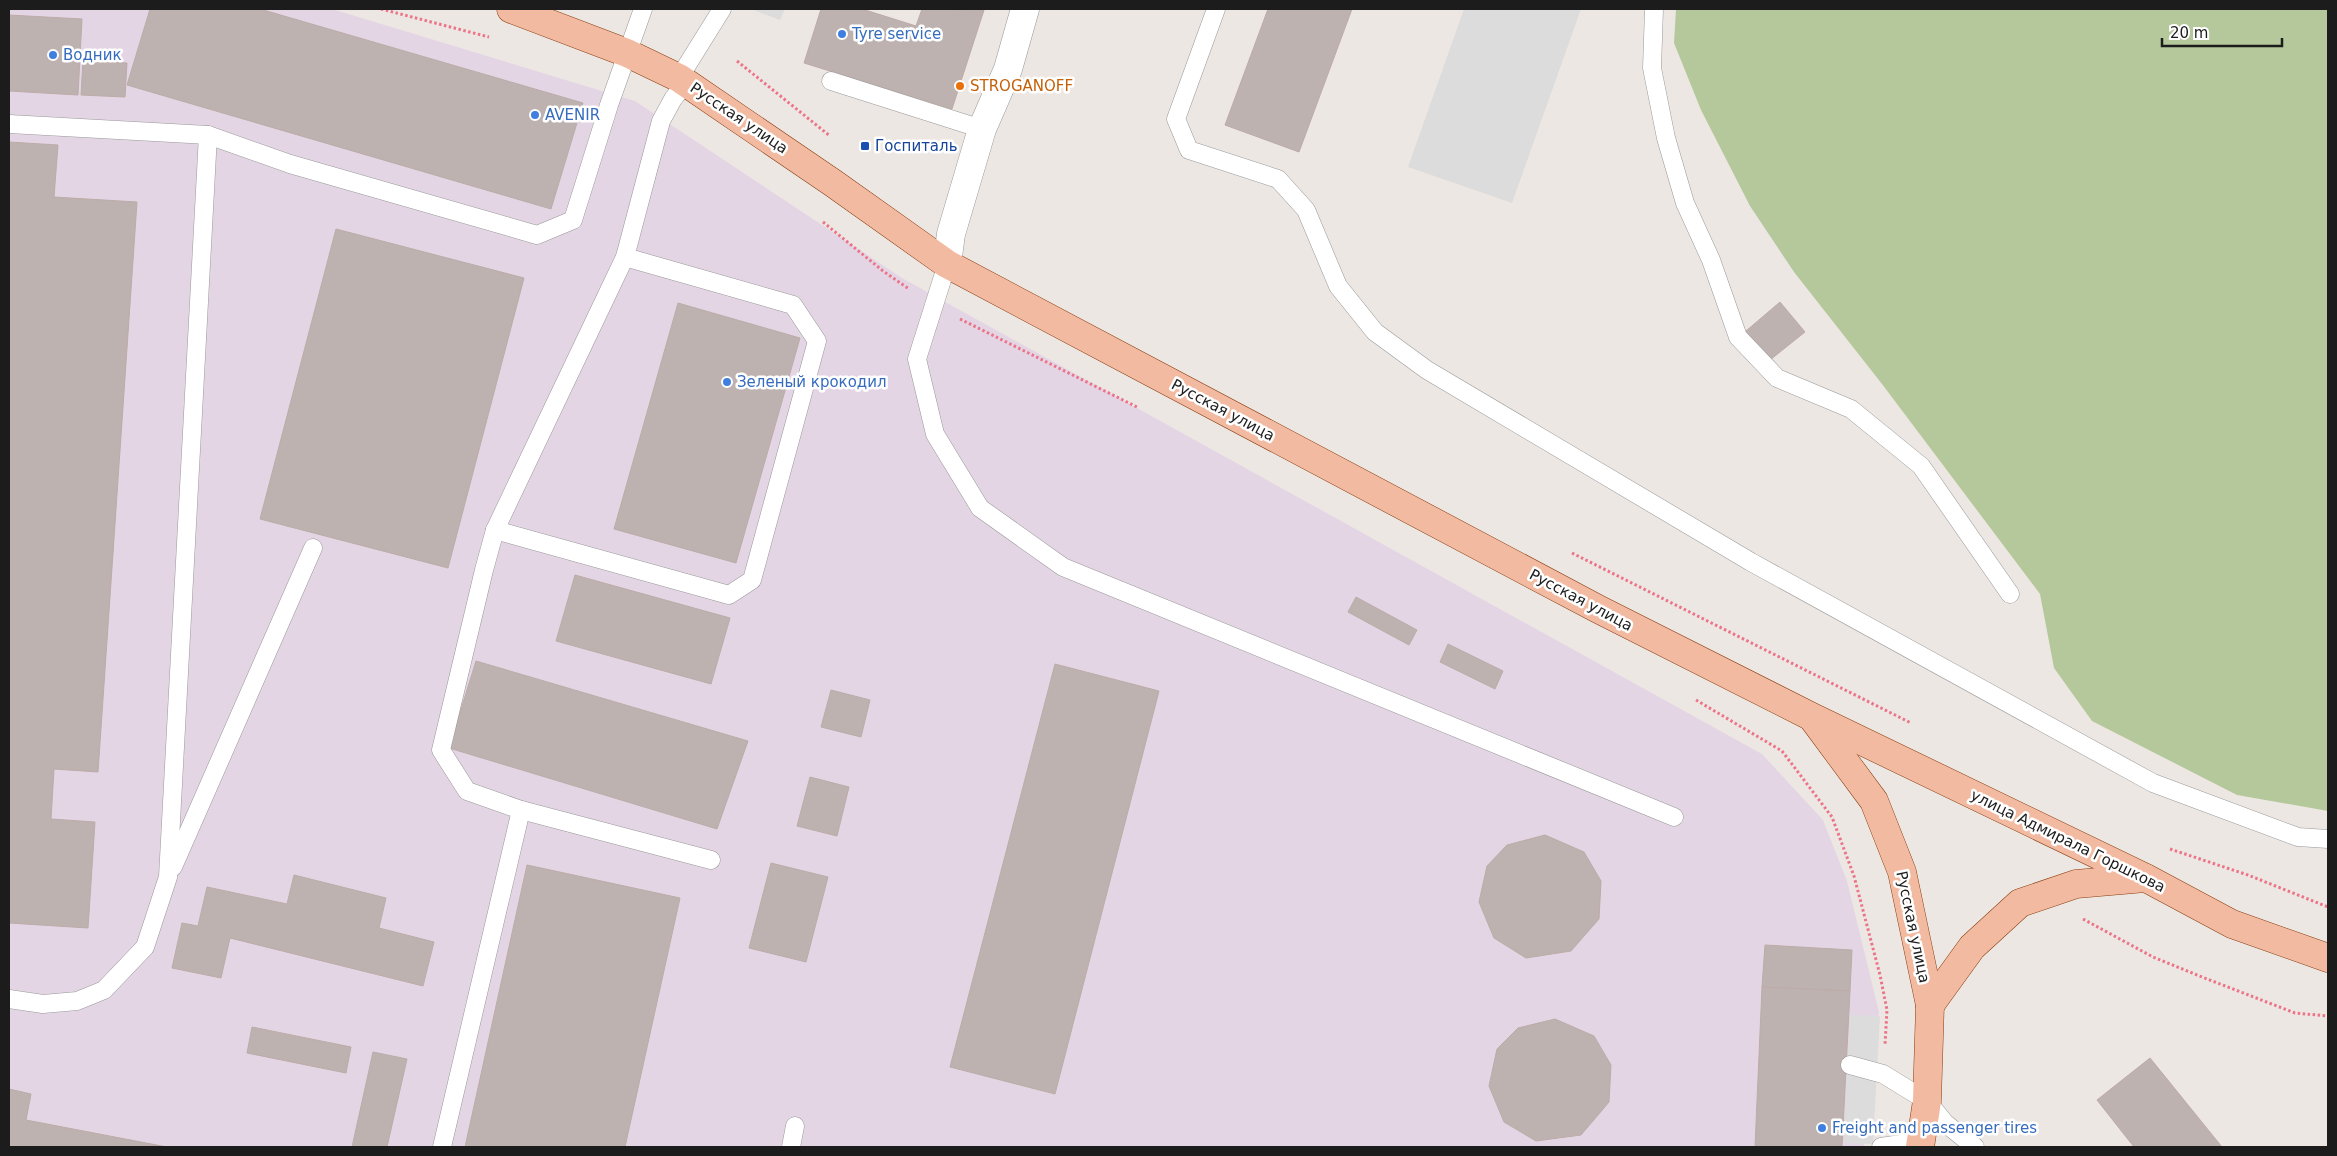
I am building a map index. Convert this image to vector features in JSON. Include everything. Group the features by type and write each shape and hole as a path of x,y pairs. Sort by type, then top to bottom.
{"main road":[{"name":"Русская улица","path":"510,9 628,53 682,80 947,264 1590,604 1812,717 1874,801 1902,872 1930,1005 1927,1101 1921,1144"},
{"name":"улица Адмирала Горшкова","path":"1812,717 2146,878 2232,924 2328,958"},
{"path":"1930,1005 1972,947 2020,904 2076,884 2146,878"}],"street":[{"path":"947,264 951,234 982,129 1008,68 1025,9"}],"lane":[{"path":"9,124 208,135 290,164 537,235 573,220 608,105 643,9"},
{"path":"711,860 521,810 467,791 441,750 495,530 625,257 661,122 722,9"},
{"path":"1216,9 1176,119 1189,150 1278,179 1306,210 1338,286 1375,332 1428,370 1752,562 2153,784 2298,837 2328,839"},
{"path":"1654,9 1652,68 1666,138 1685,203 1711,260 1738,336 1777,378 1851,409 1921,466 2010,594"},
{"path":"831,82 982,129"},
{"path":"168,877 208,135"},
{"path":"495,530 729,595 752,580 816,341 793,305 625,257"},
{"path":"947,264 917,359 935,434 980,508 1063,567 1674,817"},
{"path":"9,999 43,1004 77,1001 104,990 145,947 168,877 314,548"},
{"path":"442,1147 521,810"},
{"path":"1850,1065 1883,1074 1927,1101 1945,1123 1975,1147"},
{"path":"791,1147 795,1126"},
{"path":"1881,1147 1921,1144"}],"path":[{"path":"381,9 490,38"},
{"path":"738,61 837,141"},
{"path":"816,216 883,271 935,306 1141,409"},
{"path":"1563,548 1919,727"},
{"path":"1689,696 1782,751 1832,817 1854,876 1887,1010 1883,1074"},
{"path":"2165,847 2248,875 2328,907"},
{"path":"2077,916 2153,957 2177,967 2295,1014 2328,1016"}],"shaded area":[{"path":"9,9 332,9 635,101 902,278 1762,754 1823,820 1847,881 1879,1012 1864,1147 9,1147"},
{"path":"751,9 785,9 780,20"},
{"path":"1464,9 1581,9 1512,203 1408,167"},
{"path":"1850,1015 1880,1016 1873,1144 1844,1143"}],"green space":[{"path":"1676,9 2328,9 2328,811 2237,795 2092,721 2054,668 2040,594 1882,384 1794,272 1750,206 1701,110 1674,43"}],"building":[{"path":"150,9 260,9 583,103 551,209 127,85"},
{"path":"821,9 862,9 916,26 922,9 984,10 952,109 804,63"},
{"path":"1268,9 1352,9 1299,152 1225,125"},
{"path":"9,15 82,19 78,95 9,91"},
{"path":"83,61 127,63 125,97 81,95"},
{"path":"9,142 58,145 54,197 137,202 98,772 54,769 51,819 95,822 88,928 9,923"},
{"path":"336,229 524,278 448,568 260,519"},
{"path":"1780,302 1805,332 1770,360 1746,331"},
{"path":"678,303 800,338 736,563 614,529"},
{"path":"575,575 730,618 711,684 556,641"},
{"path":"1356,597 1417,630 1409,645 1348,612"},
{"path":"1448,644 1503,671 1495,689 1440,662"},
{"path":"476,661 748,741 717,829 449,748"},
{"path":"1055,664 1159,691 1055,1094 950,1067"},
{"path":"831,690 870,700 861,737 821,727"},
{"path":"810,777 849,787 837,836 797,826"},
{"path":"1545,835 1584,852 1601,881 1599,919 1571,951 1526,958 1494,938 1479,902 1487,866 1507,845"},
{"path":"771,863 828,877 806,962 749,948"},
{"path":"527,865 680,898 625,1147 465,1147"},
{"path":"294,875 386,898 379,928 434,942 423,986 230,938 221,978 172,968 182,923 198,926 207,887 287,904"},
{"path":"1765,945 1852,950 1850,991 1762,987"},
{"path":"1762,987 1850,991 1842,1147 1755,1147"},
{"path":"1555,1019 1594,1036 1611,1065 1609,1102 1581,1135 1536,1141 1504,1122 1489,1086 1497,1049 1518,1028"},
{"path":"252,1027 351,1047 346,1073 247,1053"},
{"path":"373,1052 407,1059 387,1147 352,1147"},
{"path":"2150,1058 2222,1147 2134,1147 2097,1100"},
{"path":"9,1089 31,1094 26,1120 167,1147 9,1147"}],"place":[{"name":"Tyre service","path":"842,34"},
{"name":"Водник","path":"53,55"},
{"name":"STROGANOFF","path":"960,86"},
{"name":"AVENIR","path":"535,115"},
{"name":"Госпиталь","path":"865,146"},
{"name":"Зеленый крокодил","path":"727,382"},
{"name":"Freight and passenger tires","path":"1822,1128"}]}
